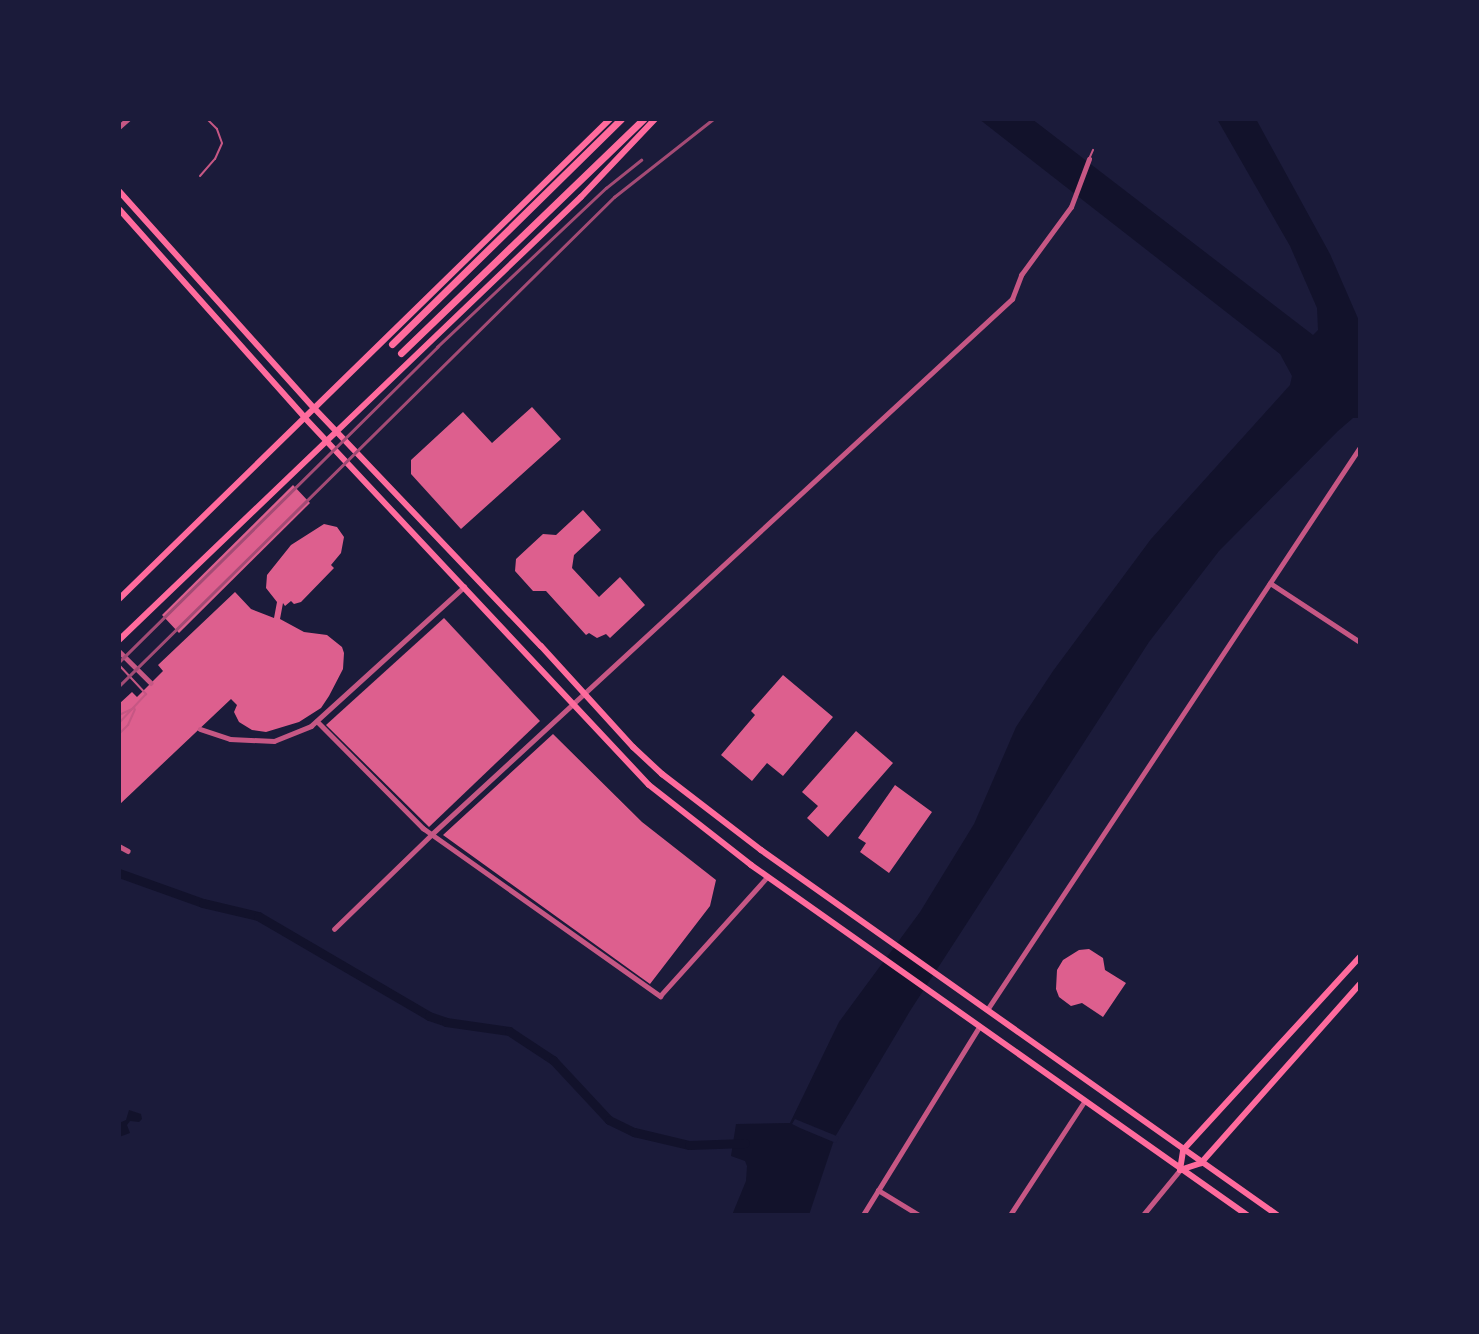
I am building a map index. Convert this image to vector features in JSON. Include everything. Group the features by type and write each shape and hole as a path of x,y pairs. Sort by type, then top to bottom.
{"highway":[{"path":"391,344 621,119"},
{"path":"401,354 643,119"}],"main road":[{"path":"119,599 610,119"},
{"path":"119,640 581,197 655,119"},
{"path":"119,191 314,408 583,694 662,774 761,850 1277,1215"},
{"path":"119,209 304,417 649,785 767,877 1247,1215"},
{"path":"1180,1170 1184,1150 1360,957"},
{"path":"1180,1170 1201,1163 1360,984"}],"street":[{"path":"119,127 128,119"},
{"path":"334,929 432,834 1012,299 1021,275 1076,197 1089,159"},
{"path":"987,1010 1360,447"},
{"path":"1270,583 1360,642"},
{"path":"200,729 230,739 274,741 317,721 464,587"},
{"path":"119,651 151,683"},
{"path":"317,721 432,834 660,996 767,877"},
{"path":"119,846 128,850"},
{"path":"863,1215 979,1027"},
{"path":"1010,1215 1084,1102"},
{"path":"1143,1215 1180,1170"},
{"path":"878,1190 919,1215"}],"lane":[{"path":"200,176 215,159 222,143 217,129 207,119"},
{"path":"1089,159 1093,150"},
{"path":"119,665 146,694 119,723"},
{"path":"119,715 135,708"},
{"path":"119,734 128,725 135,708"}],"shaded area":[{"path":"979,119 1032,119 1313,335 1318,330 1317,308 1290,246 1217,119 1256,119 1330,254 1360,323 1360,418 1353,418 1338,431 1219,551 1149,642 910,1011 835,1137 809,1215 732,1215 746,1181 747,1166 745,1161 731,1156 736,1124 790,1123 839,1022 920,912 974,824 1016,727 1053,671 1151,539 1290,385 1292,376 1280,354"},
{"path":"129,1110 141,1114 142,1119 139,1122 130,1121 127,1125 130,1133 119,1137 119,1123 126,1120"}],"pier":[{"path":"795,1119 839,1137 836,1143 792,1124"}],"building":[{"path":"532,407 561,439 461,529 411,474 411,460 463,412 492,443"},
{"path":"293,485 310,503 179,633 162,615"},
{"path":"583,510 601,530 574,555 572,568 599,597 620,577 645,605 610,638 606,634 597,638 589,633 586,635 546,591 533,591 515,571 516,559 543,534 556,535"},
{"path":"324,524 337,527 344,537 341,553 331,565 334,568 301,602 294,604 291,601 285,606 283,603 280,619 304,632 327,635 342,647 343,669 321,708 299,722 266,732 252,730 239,722 234,712 237,705 231,699 119,805 119,704 132,692 137,697 163,671 158,665 235,592 251,609 274,618 277,602 266,588 267,575 291,545"},
{"path":"444,618 540,721 429,827 326,725"},
{"path":"783,675 833,717 783,776 767,763 752,781 721,755 755,715 751,711"},
{"path":"856,731 893,763 828,837 807,818 818,806 802,792"},
{"path":"553,734 642,822 716,880 710,906 650,984 443,835"},
{"path":"895,785 932,812 889,873 860,852 866,843 858,838"},
{"path":"1089,949 1103,958 1105,970 1126,983 1103,1017 1082,1003 1071,1006 1059,997 1056,989 1057,970 1063,960 1079,950"}],"waterway":[{"path":"119,873 203,903 258,916 429,1016 446,1022 509,1031 553,1060 609,1120 634,1132 689,1145 745,1143"}],"railway":[{"path":"119,686 614,197 713,119"},
{"path":"119,662 437,347 606,188 641,160"}]}
